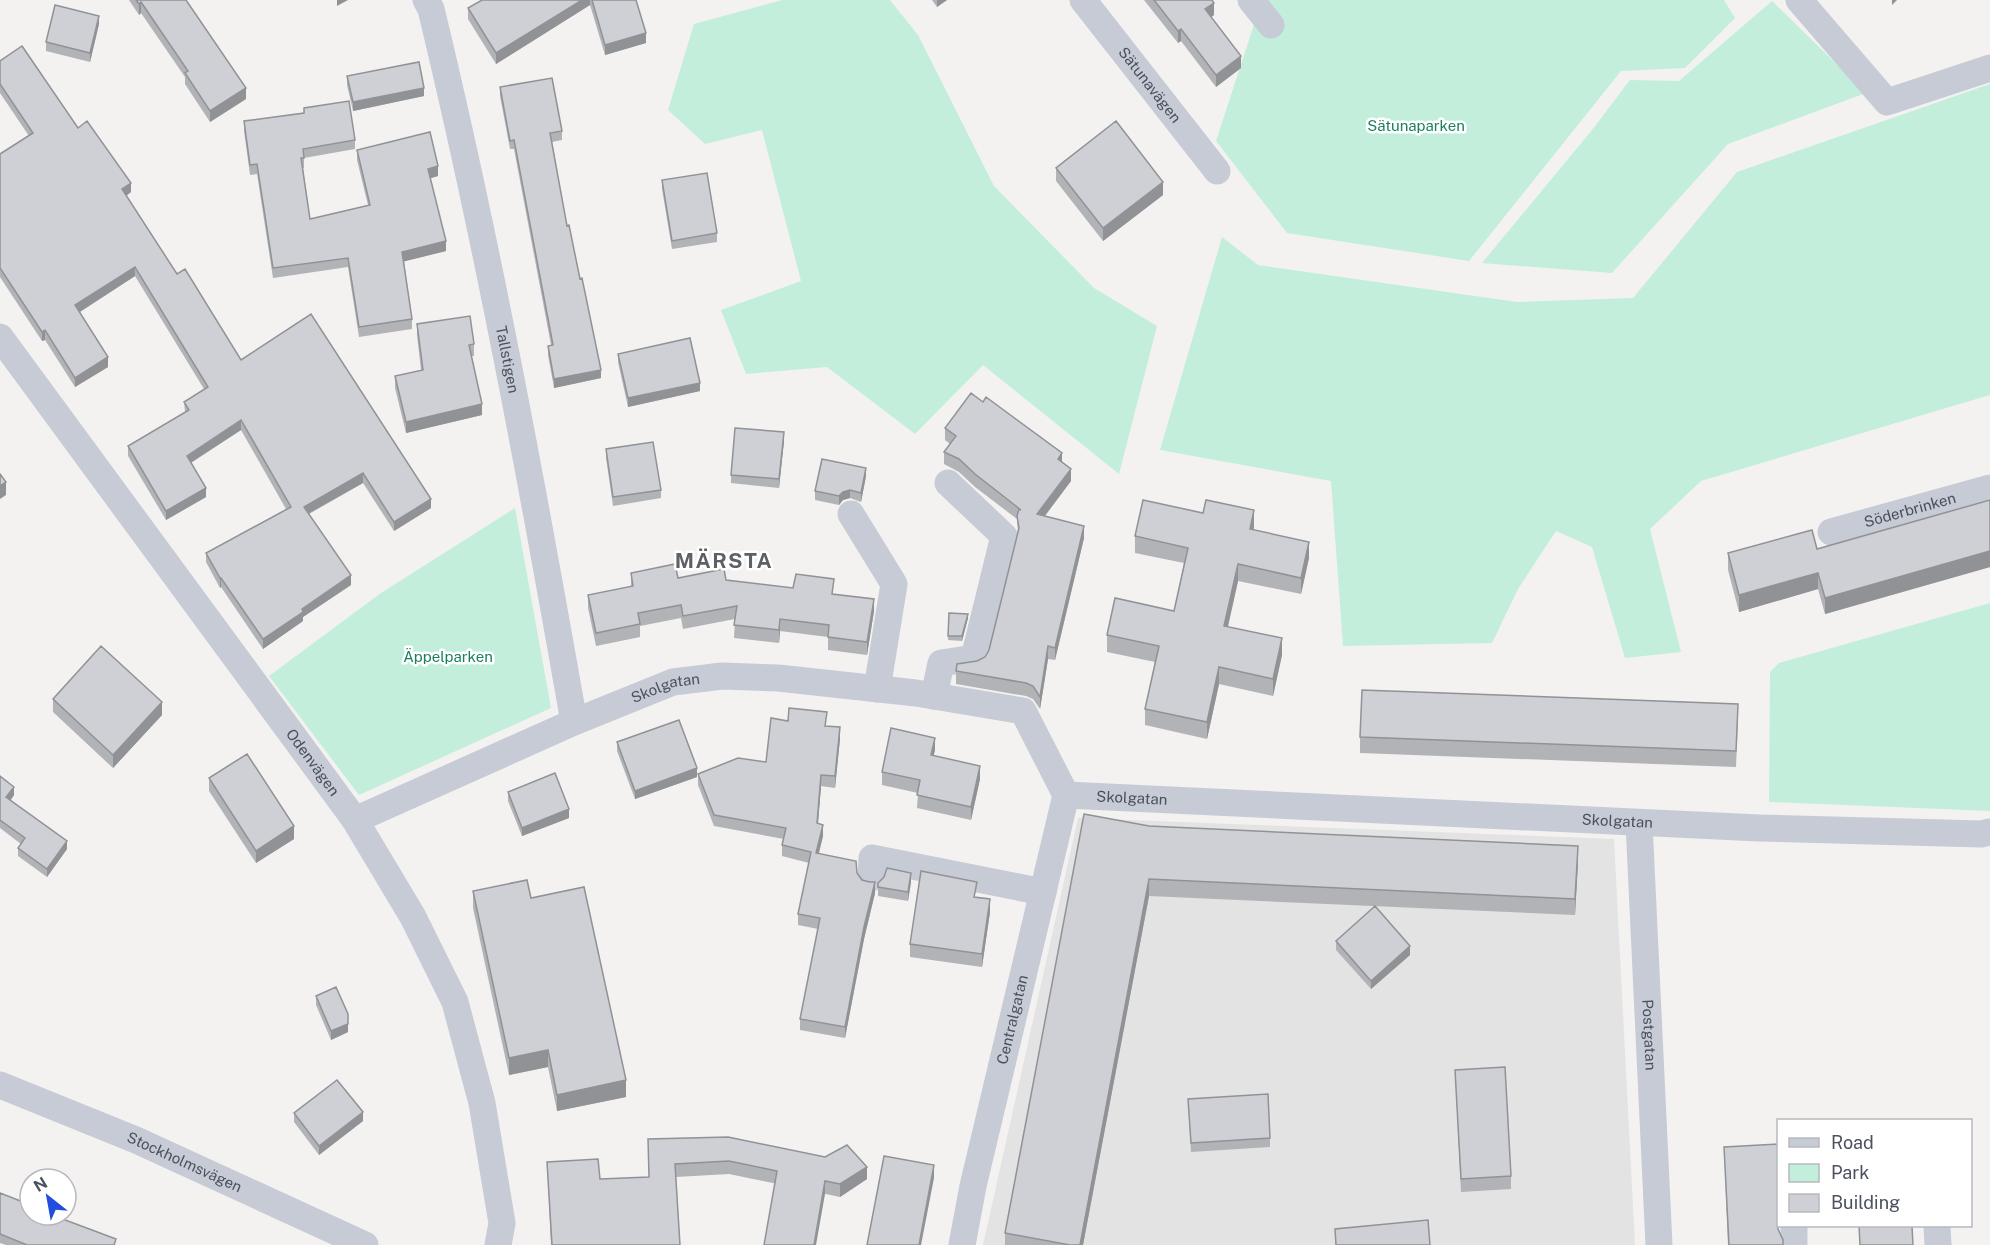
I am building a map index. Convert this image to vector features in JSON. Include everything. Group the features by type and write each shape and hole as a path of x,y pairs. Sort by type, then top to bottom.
{"street":[{"name":"Sätunavägen","path":"1083,0 1217,171"},
{"path":"1251,0 1271,25"},
{"path":"1799,0 1887,102 1990,68"},
{"name":"Tallstigen","path":"435,3 527,456 574,722"},
{"name":"Odenvägen","path":"0,337 355,820 414,917 455,1002 482,1103 501,1223 498,1245"},
{"path":"934,696 941,663 974,658 1004,536 948,483"},
{"name":"Söderbrinken","path":"1831,532 1990,488"},
{"path":"851,514 894,584 877,689"},
{"name":"Skolgatan","path":"355,820 574,722 673,682 722,676 778,678 877,689 1023,711 1066,795 1639,822 1864,831 1981,834 1990,832"},
{"name":"Centralgatan","path":"962,1245 973,1186 1066,795"},
{"name":"Postgatan","path":"1639,822 1659,1245"},
{"path":"871,878 872,858 1043,892"},
{"name":"Stockholmsvägen","path":"0,1085 136,1140 365,1245"},
{"path":"1937,1227 1938,1245"}],"shaded area":[{"path":"1078,818 1614,839 1635,1245 983,1245"}],"green space":[{"path":"782,0 890,0 918,35 994,186 1094,288 1157,326 1119,474 983,365 915,434 827,367 746,374 721,310 801,281 762,130 705,144 668,110 694,24"},
{"name":"Sätunaparken","path":"1262,0 1724,0 1735,18 1685,68 1621,71 1469,261 1287,233 1216,141"},
{"path":"1772,1 1866,93 1728,144 1612,273 1482,263 1592,130 1630,80 1679,81"},
{"path":"1990,84 1990,395 1701,481 1650,529 1681,652 1625,658 1592,547 1556,531 1518,589 1492,643 1343,646 1331,481 1160,450 1222,237 1258,265 1517,302 1633,298 1737,172"},
{"name":"Äppelparken","path":"515,508 551,708 359,795 269,676 381,593"},
{"path":"1990,603 1990,811 1769,802 1770,672 1779,663"}],"building":[{"path":"136,0 186,0 246,88 210,111 185,73 188,71 141,2 139,4"},
{"path":"482,0 582,0 496,53 468,8"},
{"path":"592,0 636,0 646,33 605,45"},
{"path":"1154,0 1212,0 1214,3 1205,9 1241,56 1216,75 1181,29 1178,31"},
{"path":"55,5 99,16 90,53 46,42"},
{"path":"22,46 78,128 87,121 131,183 122,189 177,274 185,269 241,360 311,314 431,499 394,522 363,473 304,507 351,575 263,639 220,578 206,553 291,507 241,420 187,456 206,488 166,511 128,446 189,410 184,402 208,387 135,267 75,305 108,357 75,378 45,330 42,332 0,268 0,154 33,133 0,84 0,61"},
{"path":"419,62 424,88 353,102 347,76"},
{"path":"552,78 562,131 550,133 567,226 569,225 580,279 582,278 601,370 554,379 548,346 553,345 514,140 510,141 500,87"},
{"path":"349,101 355,140 303,149 304,158 301,158 310,219 370,205 357,150 430,132 438,166 428,169 446,241 402,252 412,319 359,327 348,258 273,268 257,164 250,165 244,121 304,113 304,108"},
{"path":"1116,121 1163,182 1103,228 1056,168"},
{"path":"707,173 717,233 672,241 662,180"},
{"path":"470,316 474,344 469,345 482,404 406,422 395,376 423,370 417,324"},
{"path":"690,338 700,383 628,398 618,354"},
{"path":"971,393 983,402 986,397 1062,453 1058,459 1071,469 1037,514 1084,526 1055,648 1048,646 1040,697 1033,686 1026,683 956,671 957,664 977,661 985,657 989,650 1019,528 1017,516 1019,509 1021,510 959,459 944,452 956,436 945,428"},
{"path":"735,428 784,432 779,479 731,475"},
{"path":"653,442 661,490 613,497 606,449"},
{"path":"822,459 866,468 861,493 850,490 839,496 815,491"},
{"path":"0,474 6,482 0,486"},
{"path":"1143,500 1203,513 1206,500 1254,510 1250,529 1309,542 1301,578 1238,564 1224,626 1282,638 1273,679 1219,667 1207,722 1145,709 1159,646 1107,635 1115,598 1174,611 1188,548 1135,536"},
{"path":"1990,500 1990,551 1825,598 1818,573 1739,595 1728,553 1812,530 1817,549"},
{"path":"675,564 678,578 724,569 726,580 793,588 796,574 834,579 832,594 874,599 867,642 828,637 829,625 780,619 779,630 734,625 737,606 683,616 681,605 638,613 640,624 596,633 588,595 633,586 631,573"},
{"path":"949,613 968,614 962,636 948,636"},
{"path":"101,646 162,702 113,755 53,699"},
{"path":"1362,690 1738,704 1736,751 1360,737"},
{"path":"789,708 827,712 825,726 840,727 835,776 821,775 817,823 823,825 816,853 856,861 857,873 862,880 875,882 845,1027 800,1019 820,918 798,914 811,852 782,845 786,828 714,815 698,774 738,758 766,762 771,718 788,721"},
{"path":"679,720 697,768 635,791 617,742"},
{"path":"891,728 935,738 931,755 980,766 971,807 917,795 920,780 882,772"},
{"path":"247,754 294,826 256,851 209,778"},
{"path":"555,773 569,809 522,828 508,792"},
{"path":"0,776 14,787 6,797 67,841 47,869 18,848 25,838 0,820"},
{"path":"1084,814 1149,826 1578,846 1575,899 1149,879 1080,1245 1070,1245 1005,1233"},
{"path":"887,868 911,873 908,892 878,887"},
{"path":"921,871 977,882 974,897 990,899 982,954 910,944"},
{"path":"527,880 531,898 584,887 626,1080 557,1095 548,1050 509,1058 473,891"},
{"path":"1375,906 1410,946 1371,981 1336,941"},
{"path":"336,987 348,1014 348,1024 331,1031 316,996"},
{"path":"1505,1067 1511,1176 1461,1179 1455,1070"},
{"path":"337,1080 363,1112 319,1146 294,1113"},
{"path":"1268,1094 1270,1138 1191,1143 1188,1099"},
{"path":"728,1137 825,1157 847,1145 867,1167 840,1184 825,1181 814,1245 764,1245 777,1171 729,1161 675,1164 680,1245 552,1245 547,1162 598,1159 600,1179 649,1177 648,1139"},
{"path":"1777,1144 1777,1227 1783,1245 1729,1245 1724,1147"},
{"path":"884,1156 934,1165 919,1245 867,1245"},
{"path":"0,1193 18,1200 18,1227 78,1227 78,1225 116,1239 114,1245 27,1245 0,1234"},
{"path":"1428,1220 1430,1245 1336,1245 1335,1229"},
{"path":"1859,1227 1912,1227 1913,1245 1860,1245"}],"district":[{"name":"MÄRSTA","path":"724,561"}]}
